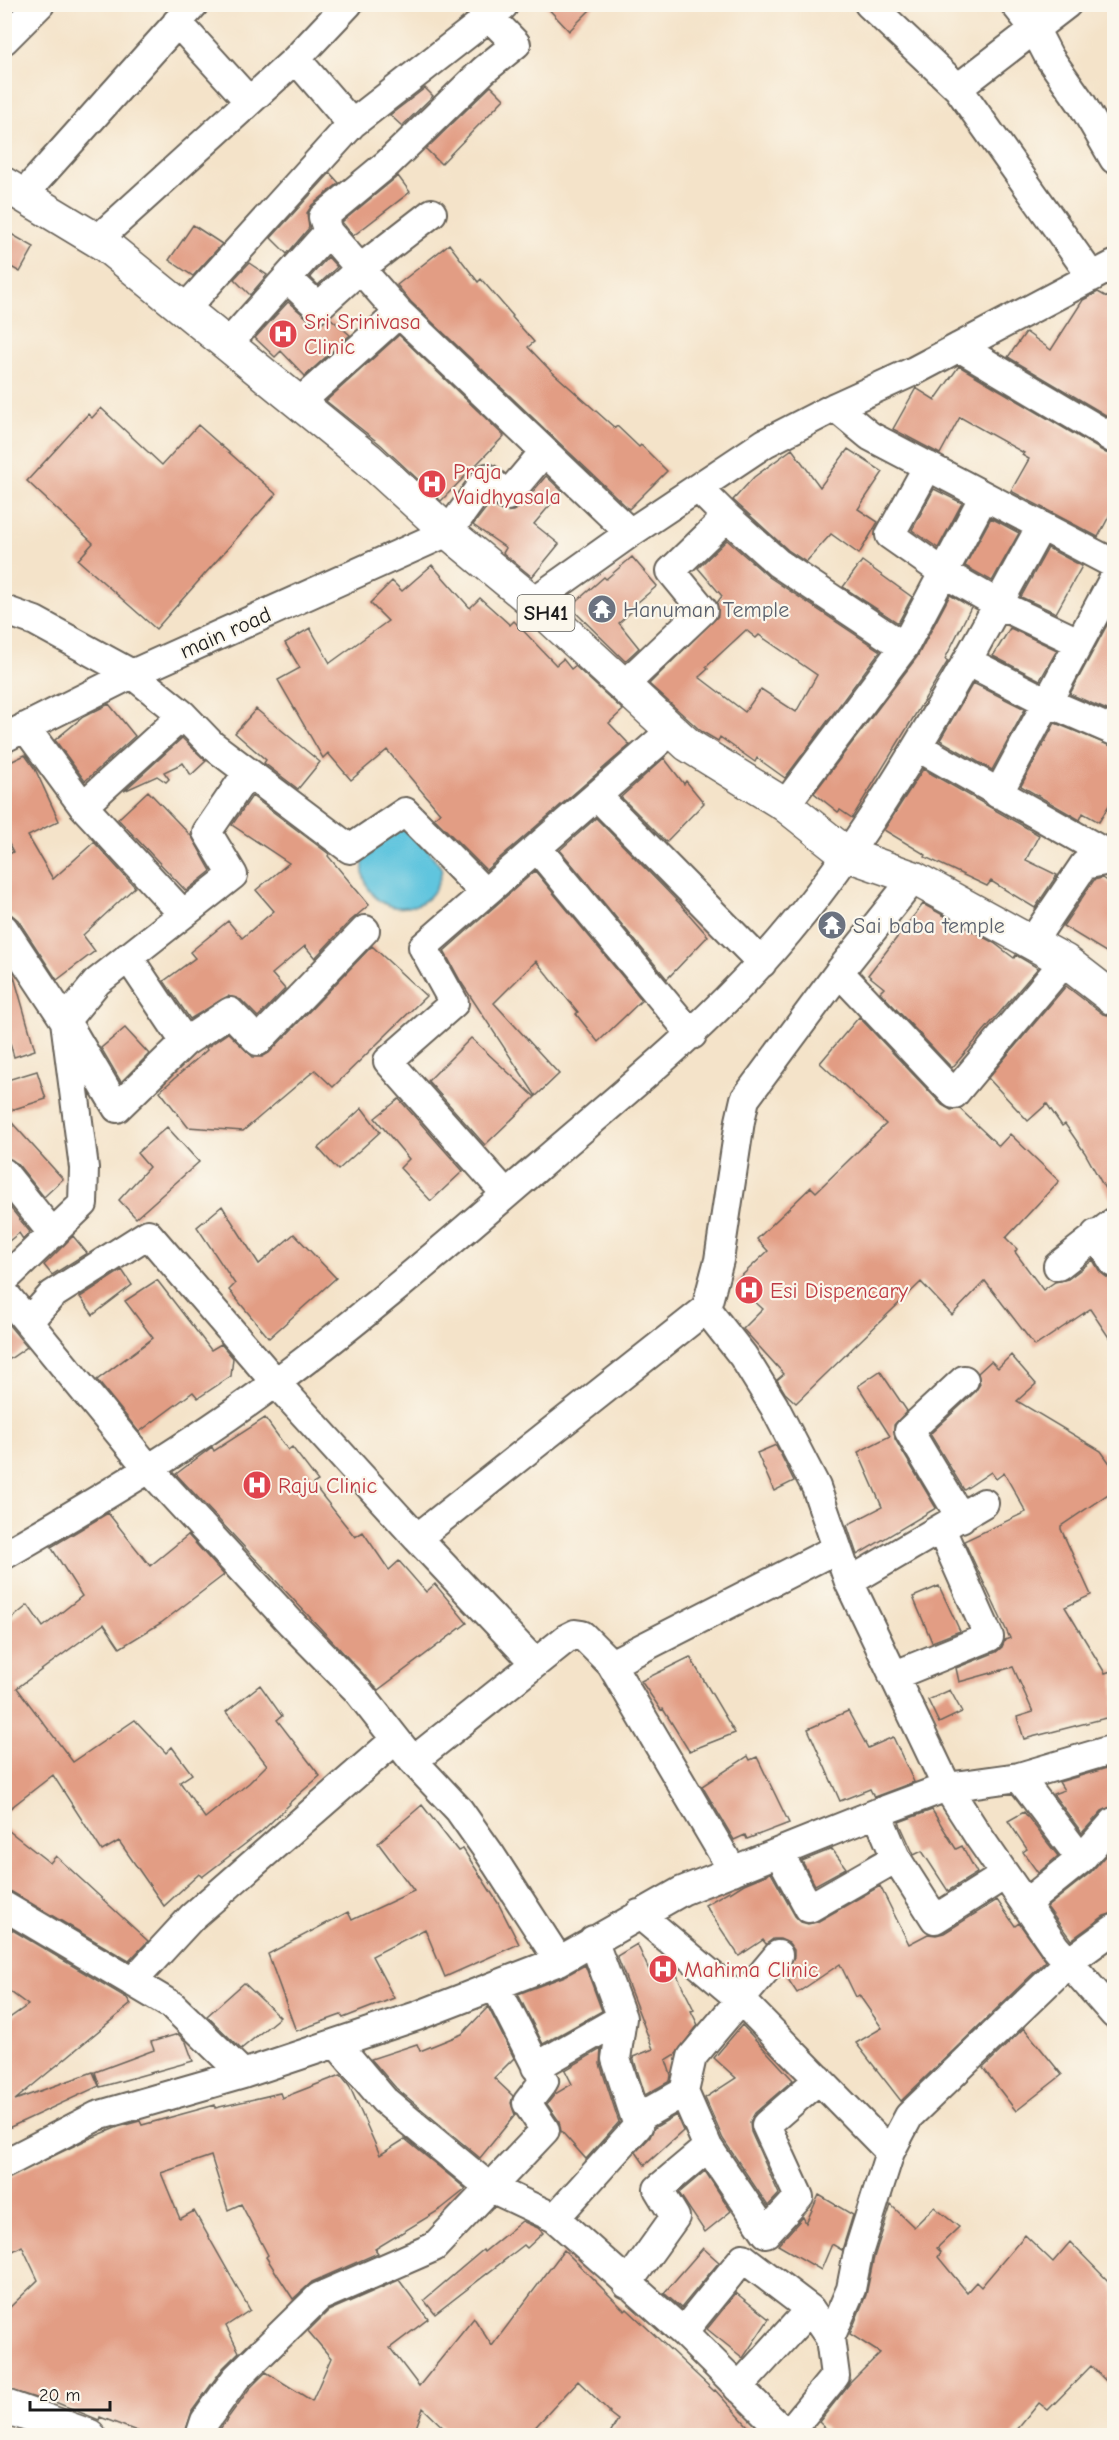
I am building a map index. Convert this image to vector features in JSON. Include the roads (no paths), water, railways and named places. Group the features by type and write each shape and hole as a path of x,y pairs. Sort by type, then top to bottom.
{"main road":[{"name":"SH41","path":"14,189 97,240 368,459 448,532 533,602 688,745 785,805 848,855 914,878 1032,942 1065,962 1114,999"},
{"path":"4,2406 89,2436"}],"street":[{"path":"4,40 40,4"},
{"path":"97,240 296,59 348,4"},
{"path":"533,602 630,533 765,443 959,348 1106,272 958,88 869,4"},
{"path":"1015,4 1034,28 1049,57 1082,104 1114,159"},
{"path":"958,88 1067,4"},
{"path":"184,310 352,124 457,42 490,9 516,44 484,70 387,164 323,217 328,232 399,313 630,533"},
{"path":"14,189 186,13 249,101"},
{"path":"457,42 484,70"},
{"path":"296,59 352,124"},
{"path":"287,278 318,307 361,268 432,213"},
{"path":"227,345 328,232"},
{"path":"299,404 399,313"},
{"path":"959,348 1114,439"},
{"path":"835,407 870,436 1114,564"},
{"path":"448,532 487,478 507,495 544,452"},
{"path":"928,466 890,535 944,573 998,604 1078,642"},
{"path":"698,488 778,563 904,647"},
{"path":"785,805 904,647 984,496"},
{"path":"623,686 703,610 671,572 727,517"},
{"path":"4,1556 210,1429 276,1383 381,1300 692,1035 762,963 848,855 918,747 1041,526"},
{"name":"main road","path":"15,733 132,674 448,532"},
{"path":"998,794 1114,578"},
{"path":"4,610 35,621 132,674 183,715 212,745 350,849 405,812 485,893"},
{"path":"967,661 1047,702 1114,731"},
{"path":"83,806 183,715"},
{"path":"506,1194 388,1061 454,1003 423,947 672,730"},
{"path":"15,733 183,914"},
{"path":"918,747 1114,858"},
{"path":"4,1280 83,1204 84,1168 65,1021 97,982 233,874 207,832 249,772"},
{"path":"597,795 762,963"},
{"path":"537,848 692,1035"},
{"path":"1032,942 1084,865 1114,858"},
{"path":"417,1538 706,1309 719,1260 745,1099 839,972 914,878"},
{"path":"4,929 65,1021 117,1108 185,1042 230,1012 258,1041 365,930"},
{"path":"128,957 185,1042"},
{"path":"839,972 954,1094 1065,962"},
{"path":"4,1173 53,1234"},
{"path":"1058,1266 1106,1228 1114,1263"},
{"path":"28,1322 52,1295 148,1234 276,1383 535,1663"},
{"path":"4,1293 148,1468 291,1623 357,1690 395,1740 459,1810 559,1961"},
{"path":"706,1309 730,1338 774,1406 816,1487 849,1582 947,1787 1055,1947 1070,1961 1114,2014"},
{"path":"893,1676 989,1637 951,1523 909,1431 964,1380"},
{"path":"849,1582 984,1503"},
{"path":"610,1664 836,1549"},
{"path":"413,1761 567,1638 575,1634 582,1635 610,1664 733,1871"},
{"path":"132,1982 192,1917 395,1740"},
{"path":"4,2163 97,2116 243,2074 496,1987 559,1961 682,1891 877,1813 947,1787 1019,1778 1114,1749"},
{"path":"1019,1778 1081,1858"},
{"path":"877,1813 896,1858 935,1919 1005,1875"},
{"path":"1025,1904 1081,1858 1114,1822"},
{"path":"779,1853 809,1908 896,1858"},
{"path":"4,1906 173,2006 243,2074"},
{"path":"639,1914 740,1999 890,2151"},
{"path":"830,2338 851,2289 858,2253 890,2151 909,2116 1070,1961 1114,1929"},
{"path":"555,2217 638,2126 616,2059 622,2018 593,1940"},
{"path":"778,1955 692,2057 684,2092 708,2147 766,2233 799,2197 766,2125 819,2079"},
{"path":"200,2436 205,2421 236,2378 319,2297 434,2247 545,2130 527,2103 544,2081 496,1987"},
{"path":"536,2067 622,2018"},
{"path":"336,2043 384,2100 489,2187 555,2217 683,2332 787,2435 835,2376 830,2338 810,2309 743,2258 683,2332"},
{"path":"636,2120 684,2092"},
{"path":"627,2284 675,2217 658,2189 708,2147"},
{"path":"738,2388 810,2309"}],"water":[{"path":"395,829 413,829 442,869 439,881 431,895 416,905 399,907 385,904 373,895 366,884 363,870 365,856 372,843 385,832"}],"place":[{"name":"Sri Srinivasa Clinic","path":"283,334"},
{"name":"Praja Vaidhyasala","path":"432,484"},
{"name":"Hanuman Temple","path":"602,609"},
{"name":"Sai baba temple","path":"832,925"},
{"name":"Esi Dispencary","path":"749,1290"},
{"name":"Raju Clinic","path":"257,1485"},
{"name":"Mahima Clinic","path":"663,1969"}]}
